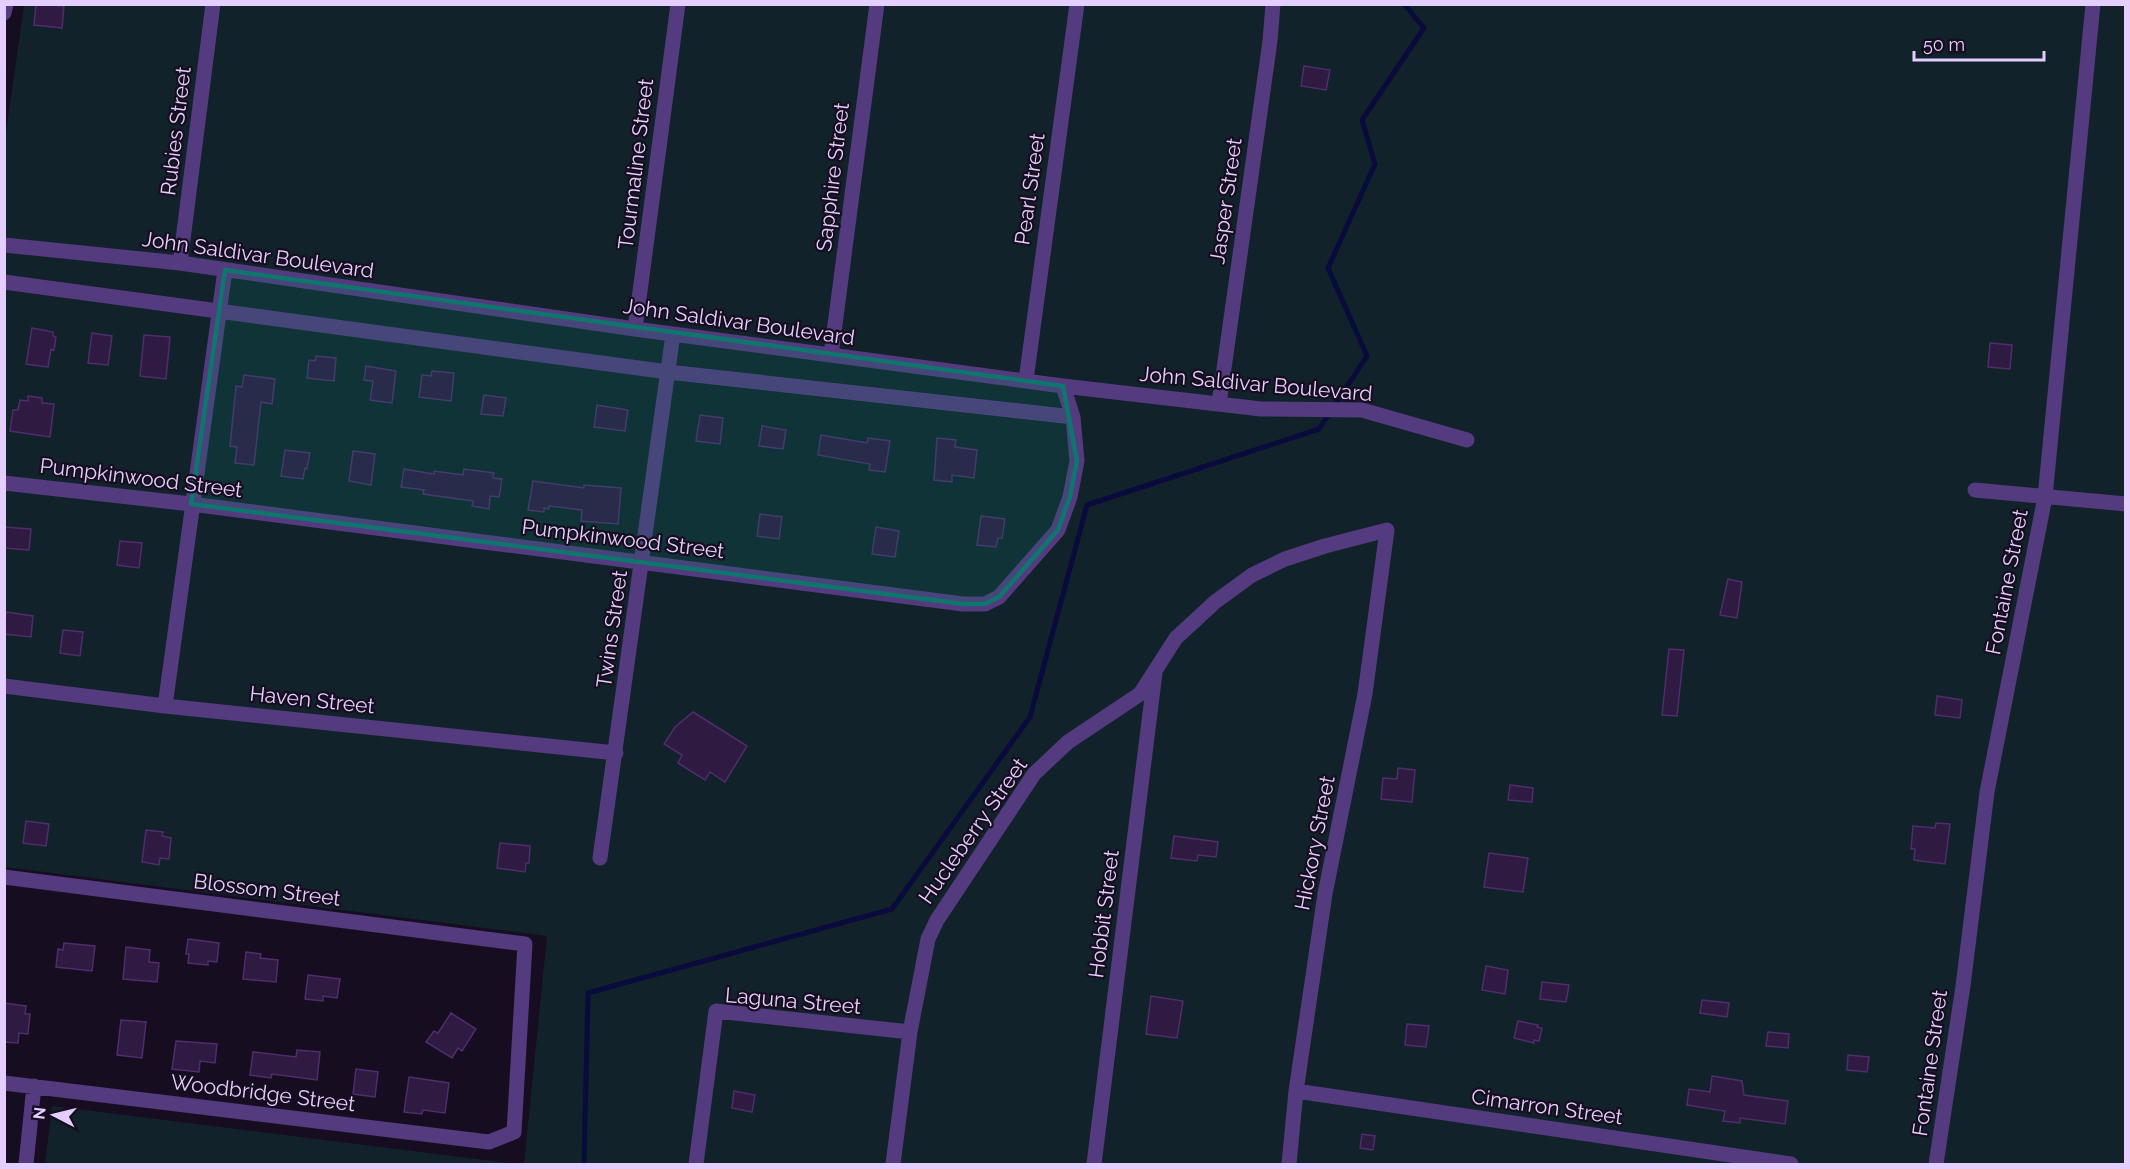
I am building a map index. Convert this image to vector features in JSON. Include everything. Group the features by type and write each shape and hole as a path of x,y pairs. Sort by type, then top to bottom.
{"street":[{"path":"4,14 6,4"},
{"name":"Rubies Street","path":"180,263 213,4"},
{"name":"Tourmaline Street","path":"635,329 678,4"},
{"name":"Sapphire Street","path":"831,355 877,4"},
{"name":"Pearl Street","path":"1026,380 1077,4"},
{"name":"Jasper Street","path":"1219,404 1270,41 1273,4"},
{"name":"Fontaine Street","path":"1936,1164 1963,986 1987,792 2045,497 2093,4"},
{"name":"John Saldivar Boulevard","path":"4,245 180,263 635,329 1064,386 1261,409 1362,410 1467,440"},
{"path":"165,706 225,270"},
{"path":"4,282 668,372 1073,417"},
{"name":"Twins Street","path":"600,858 673,334"},
{"name":"Pumpkinwood Street","path":"4,483 191,504 963,604 985,604 999,597 1058,530 1070,497 1077,461 1073,417 1064,386"},
{"path":"1975,490 2126,504"},
{"name":"Hucleberry Street","path":"892,1164 910,1032 928,939 937,920 1035,774 1068,742 1140,694 1176,638 1215,602 1252,575 1285,559 1315,549 1387,530"},
{"name":"Hickory Street","path":"1288,1164 1296,1091 1325,894 1365,694 1387,530"},
{"name":"Hobbit Street","path":"1094,1164 1156,668"},
{"name":"Haven Street","path":"4,686 165,706 616,753"},
{"name":"Blossom Street","path":"4,877 525,944 514,1132"},
{"name":"Laguna Street","path":"696,1164 716,1011 910,1032"},
{"name":"Woodbridge Street","path":"4,1083 489,1142 514,1132"},
{"path":"26,1164 34,1086"},
{"name":"Cimarron Street","path":"1296,1091 1791,1164"}],"highlighted area":[{"path":"225,270 1063,386 1077,461 1070,497 1058,530 999,597 985,604 963,604 191,504"}],"shaded area":[{"path":"24,5 2125,5 2125,1164 524,1164 547,936 5,867 4,147"},
{"path":"52,1106 517,1164 45,1164"}],"building":[{"path":"36,4 64,6 62,28 34,25"},
{"path":"1304,66 1330,70 1326,90 1301,86"},
{"path":"32,328 53,332 53,336 56,337 48,367 26,364"},
{"path":"92,333 112,336 108,365 88,363"},
{"path":"144,335 170,337 166,379 140,376"},
{"path":"1990,343 2012,345 2010,369 1988,367"},
{"path":"316,356 336,358 334,381 307,378 309,360 315,361"},
{"path":"366,366 396,371 392,403 370,400 373,381 364,380"},
{"path":"432,371 454,373 451,401 419,397 422,375 431,376"},
{"path":"244,375 275,379 272,404 261,402 254,465 235,463 237,447 230,446 236,386 242,387"},
{"path":"484,395 506,398 503,416 481,414"},
{"path":"28,396 42,398 42,403 54,404 50,437 10,431 13,410 18,410 20,400 28,401"},
{"path":"597,405 628,410 625,431 594,427"},
{"path":"700,415 723,418 720,444 696,441"},
{"path":"762,426 786,430 783,449 759,446"},
{"path":"821,435 867,443 868,438 890,441 885,472 869,470 870,464 818,455"},
{"path":"937,438 956,440 955,447 977,450 974,478 952,475 952,482 934,480"},
{"path":"285,450 310,453 303,479 281,476"},
{"path":"353,451 375,454 371,485 349,481"},
{"path":"404,469 434,474 434,471 463,475 464,469 494,473 493,478 502,479 499,497 490,496 489,509 472,506 473,501 423,494 424,490 401,487"},
{"path":"533,481 584,488 584,485 621,488 618,524 581,521 582,510 549,506 549,509 544,508 544,512 528,510"},
{"path":"760,514 782,517 779,539 757,536"},
{"path":"981,516 1005,519 1002,538 998,538 996,547 977,545"},
{"path":"4,527 31,529 29,550 4,548"},
{"path":"876,527 899,531 895,557 872,554"},
{"path":"120,541 142,543 139,568 117,565"},
{"path":"1728,579 1742,582 1737,618 1720,615"},
{"path":"6,612 33,616 31,637 4,634"},
{"path":"63,630 83,632 80,656 60,653"},
{"path":"1669,649 1684,650 1677,716 1662,715"},
{"path":"1937,696 1962,700 1960,718 1935,715"},
{"path":"693,712 747,746 725,782 710,772 705,780 678,763 682,755 664,744 675,727"},
{"path":"1398,768 1415,770 1412,802 1381,799 1383,778 1397,779"},
{"path":"1510,785 1533,788 1532,802 1508,800"},
{"path":"26,821 49,824 46,846 23,843"},
{"path":"1936,823 1950,824 1945,864 1914,860 1915,849 1911,849 1913,826 1935,828"},
{"path":"146,830 163,832 162,836 171,838 169,859 160,858 159,865 142,862"},
{"path":"1174,836 1218,842 1216,857 1198,855 1197,861 1171,858"},
{"path":"500,843 530,846 529,863 526,863 525,872 497,868"},
{"path":"1489,853 1528,858 1523,892 1484,887"},
{"path":"188,939 219,943 217,962 208,961 208,965 188,963 189,954 186,954"},
{"path":"64,943 95,946 92,971 56,967 58,949 63,950"},
{"path":"126,947 150,950 149,962 159,963 157,982 123,979"},
{"path":"246,952 261,954 260,958 278,960 276,982 243,979"},
{"path":"1486,966 1508,970 1505,994 1482,990"},
{"path":"308,975 340,979 337,998 323,996 323,1001 305,999"},
{"path":"1542,982 1569,985 1566,1002 1540,999"},
{"path":"1151,996 1183,1001 1177,1038 1146,1034"},
{"path":"1702,1000 1729,1003 1727,1017 1700,1013"},
{"path":"4,1003 26,1006 25,1014 30,1014 28,1034 19,1033 18,1043 4,1042"},
{"path":"451,1013 476,1029 462,1051 458,1048 452,1058 426,1042 434,1031 438,1033"},
{"path":"121,1020 146,1022 142,1058 117,1055"},
{"path":"1518,1021 1542,1028 1539,1041 1534,1040 1534,1043 1514,1038"},
{"path":"1407,1024 1429,1026 1426,1047 1405,1045"},
{"path":"1768,1032 1789,1034 1788,1048 1766,1046"},
{"path":"176,1041 217,1044 215,1063 200,1061 199,1072 172,1069"},
{"path":"297,1050 320,1052 317,1080 272,1074 271,1078 250,1075 253,1052 296,1057"},
{"path":"1848,1055 1869,1057 1867,1072 1847,1070"},
{"path":"356,1069 378,1072 375,1097 353,1094"},
{"path":"1712,1076 1742,1081 1744,1095 1788,1101 1785,1124 1740,1118 1740,1123 1723,1121 1725,1111 1687,1105 1689,1089 1710,1092"},
{"path":"409,1077 449,1083 445,1113 423,1110 422,1114 404,1112"},
{"path":"734,1091 755,1095 752,1112 732,1108"},
{"path":"1362,1134 1375,1136 1373,1150 1360,1148"}],"waterway":[{"path":"584,1164 588,993 892,909 1030,717 1087,505 1319,429 1367,356 1328,268 1375,164 1362,120 1424,28 1404,4"}]}
